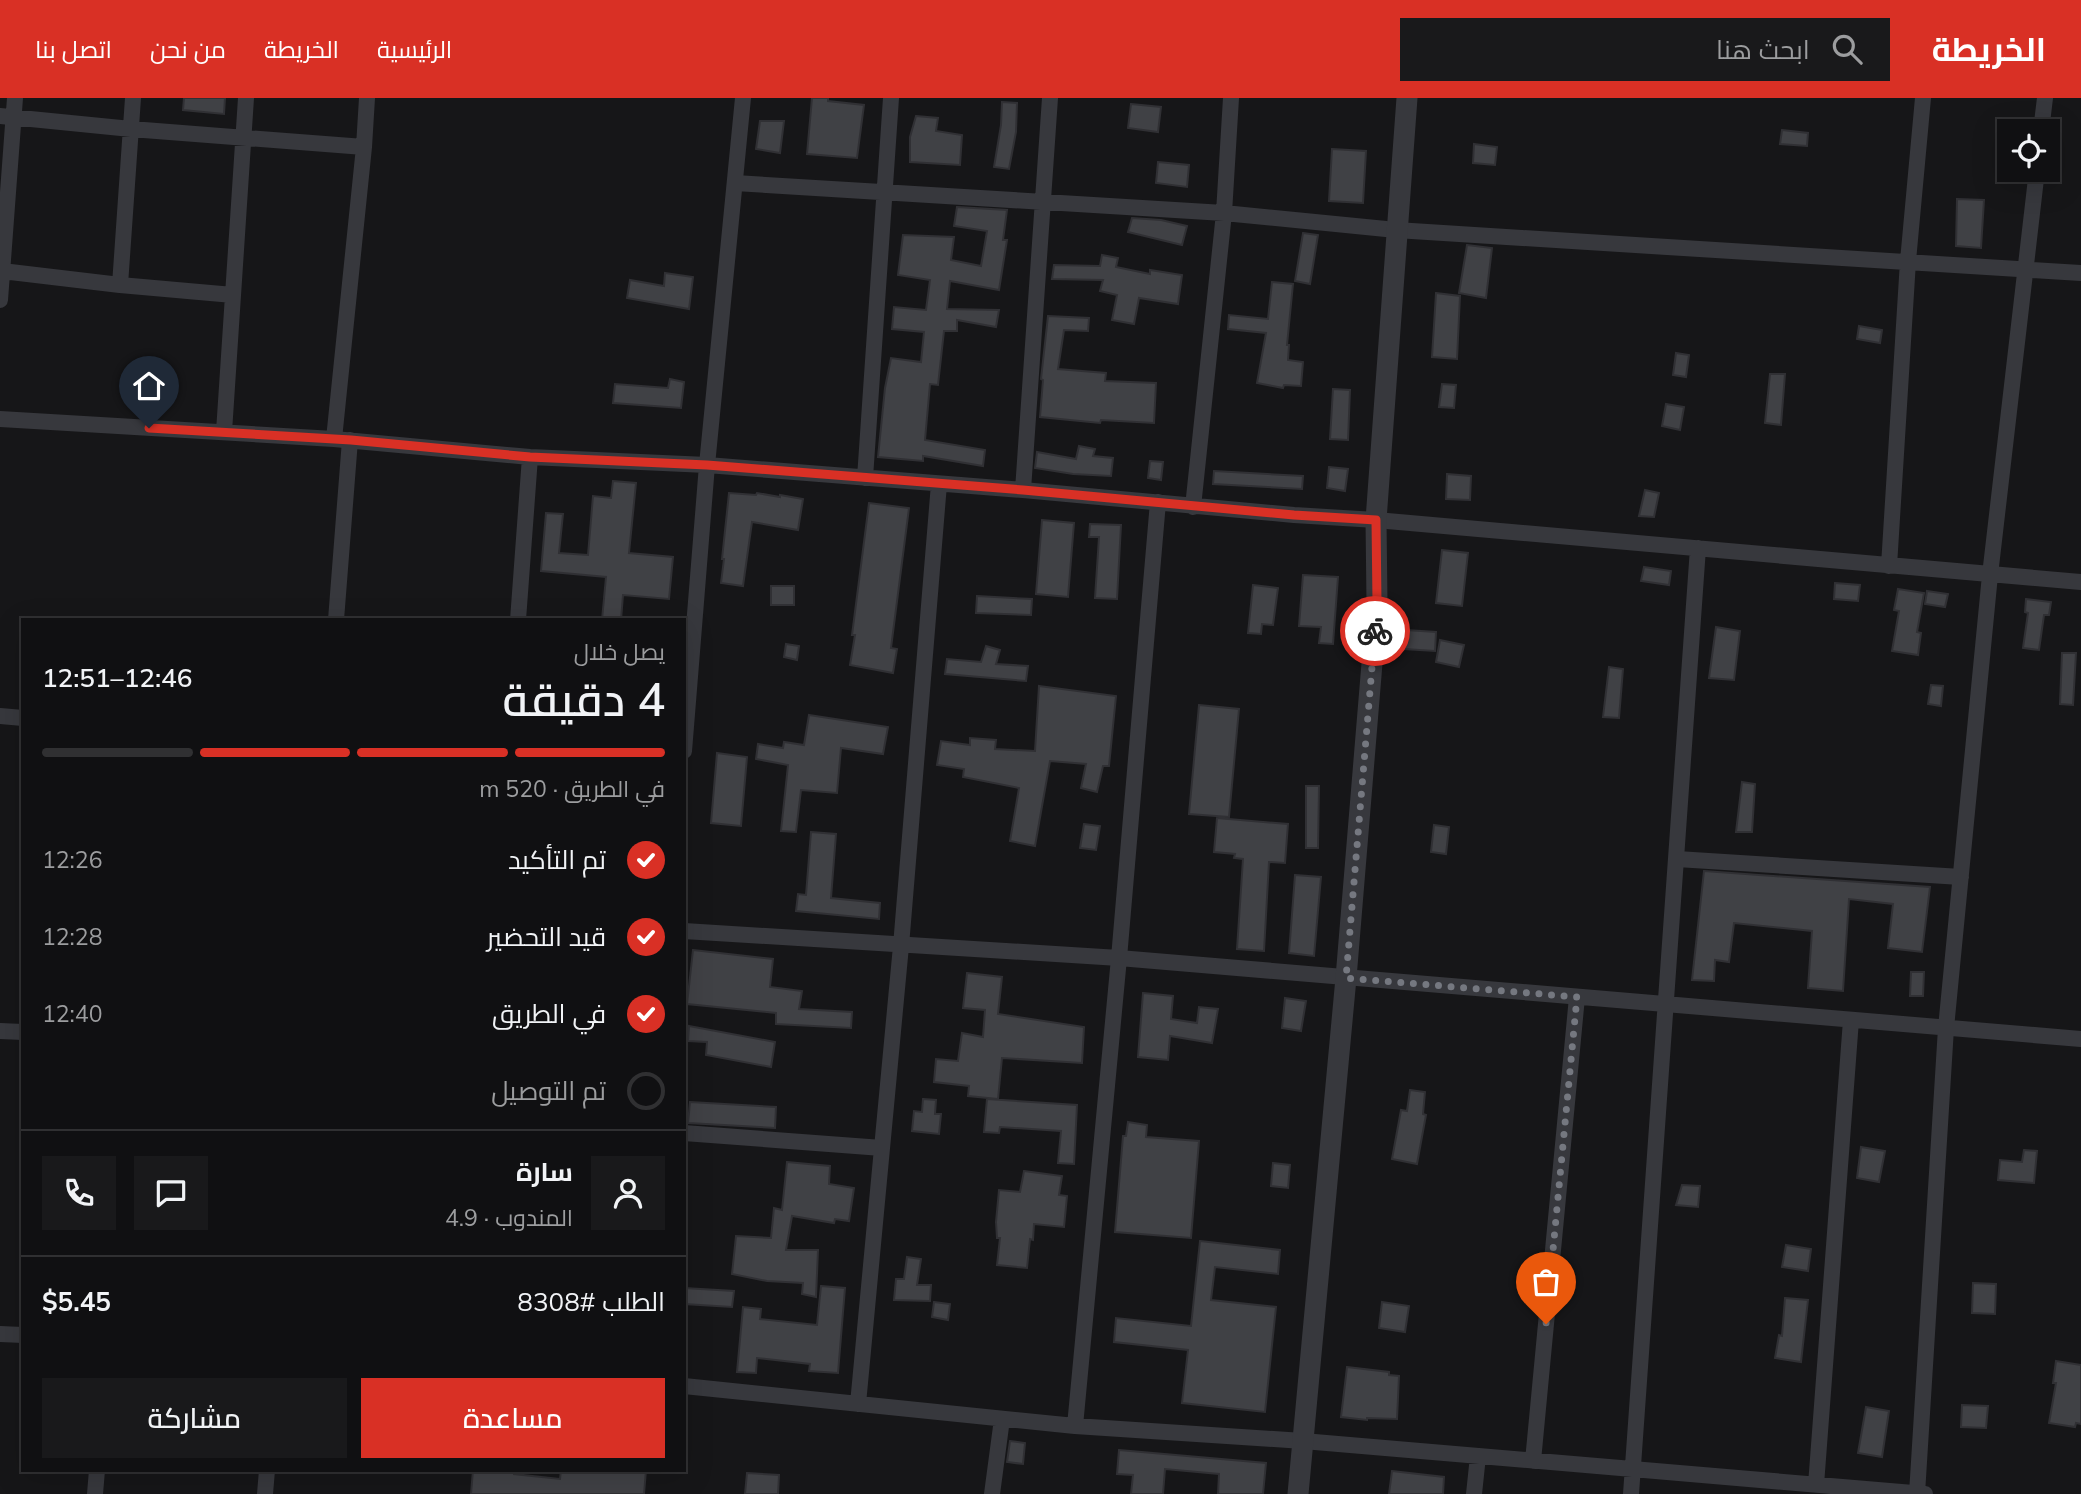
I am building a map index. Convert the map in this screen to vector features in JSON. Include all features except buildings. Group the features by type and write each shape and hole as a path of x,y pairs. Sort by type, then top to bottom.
{"street":[{"path":"0,300 7,116 15,98"},
{"path":"120,285 133,98"},
{"path":"224,432 246,98"},
{"path":"336,618 342,440 367,98"},
{"path":"686,726 707,465 743,98"},
{"path":"865,478 891,98"},
{"path":"1023,490 1050,98"},
{"path":"1193,507 1224,213 1231,98"},
{"path":"1298,1494 1346,978 1377,603 1376,520 1407,98"},
{"path":"1889,566 1908,261 1923,98"},
{"path":"2042,119 2045,98"},
{"path":"7,116 131,129 365,147"},
{"path":"1917,1494 1946,1028 1990,575 2036,182"},
{"path":"735,183 1224,213 1396,230 2081,273"},
{"path":"2,271 233,295"},
{"path":"0,419 342,440 530,457 707,465 2081,582"},
{"path":"517,618 530,457"},
{"path":"858,1404 901,946 939,484"},
{"path":"1075,1426 1158,502"},
{"path":"1631,1494 1698,548"},
{"path":"0,716 21,718"},
{"path":"1676,859 1961,877"},
{"path":"686,930 1119,958 2081,1039"},
{"path":"1533,1461 1577,997"},
{"path":"1816,1485 1851,1020"},
{"path":"0,1031 21,1032"},
{"path":"686,1132 882,1148"},
{"path":"0,1334 21,1335"},
{"path":"686,1386 1075,1426 1303,1441 1925,1494"},
{"path":"992,1494 1002,1419"},
{"path":"1474,1494 1478,1456"},
{"path":"95,1494 97,1472"},
{"path":"265,1494 267,1472"}],"way so far":[{"path":"1375,631 1346,978 1577,997 1546,1324"}],"route":[{"path":"149,428 351,440 530,457 707,465 1376,520 1375,631"}]}
